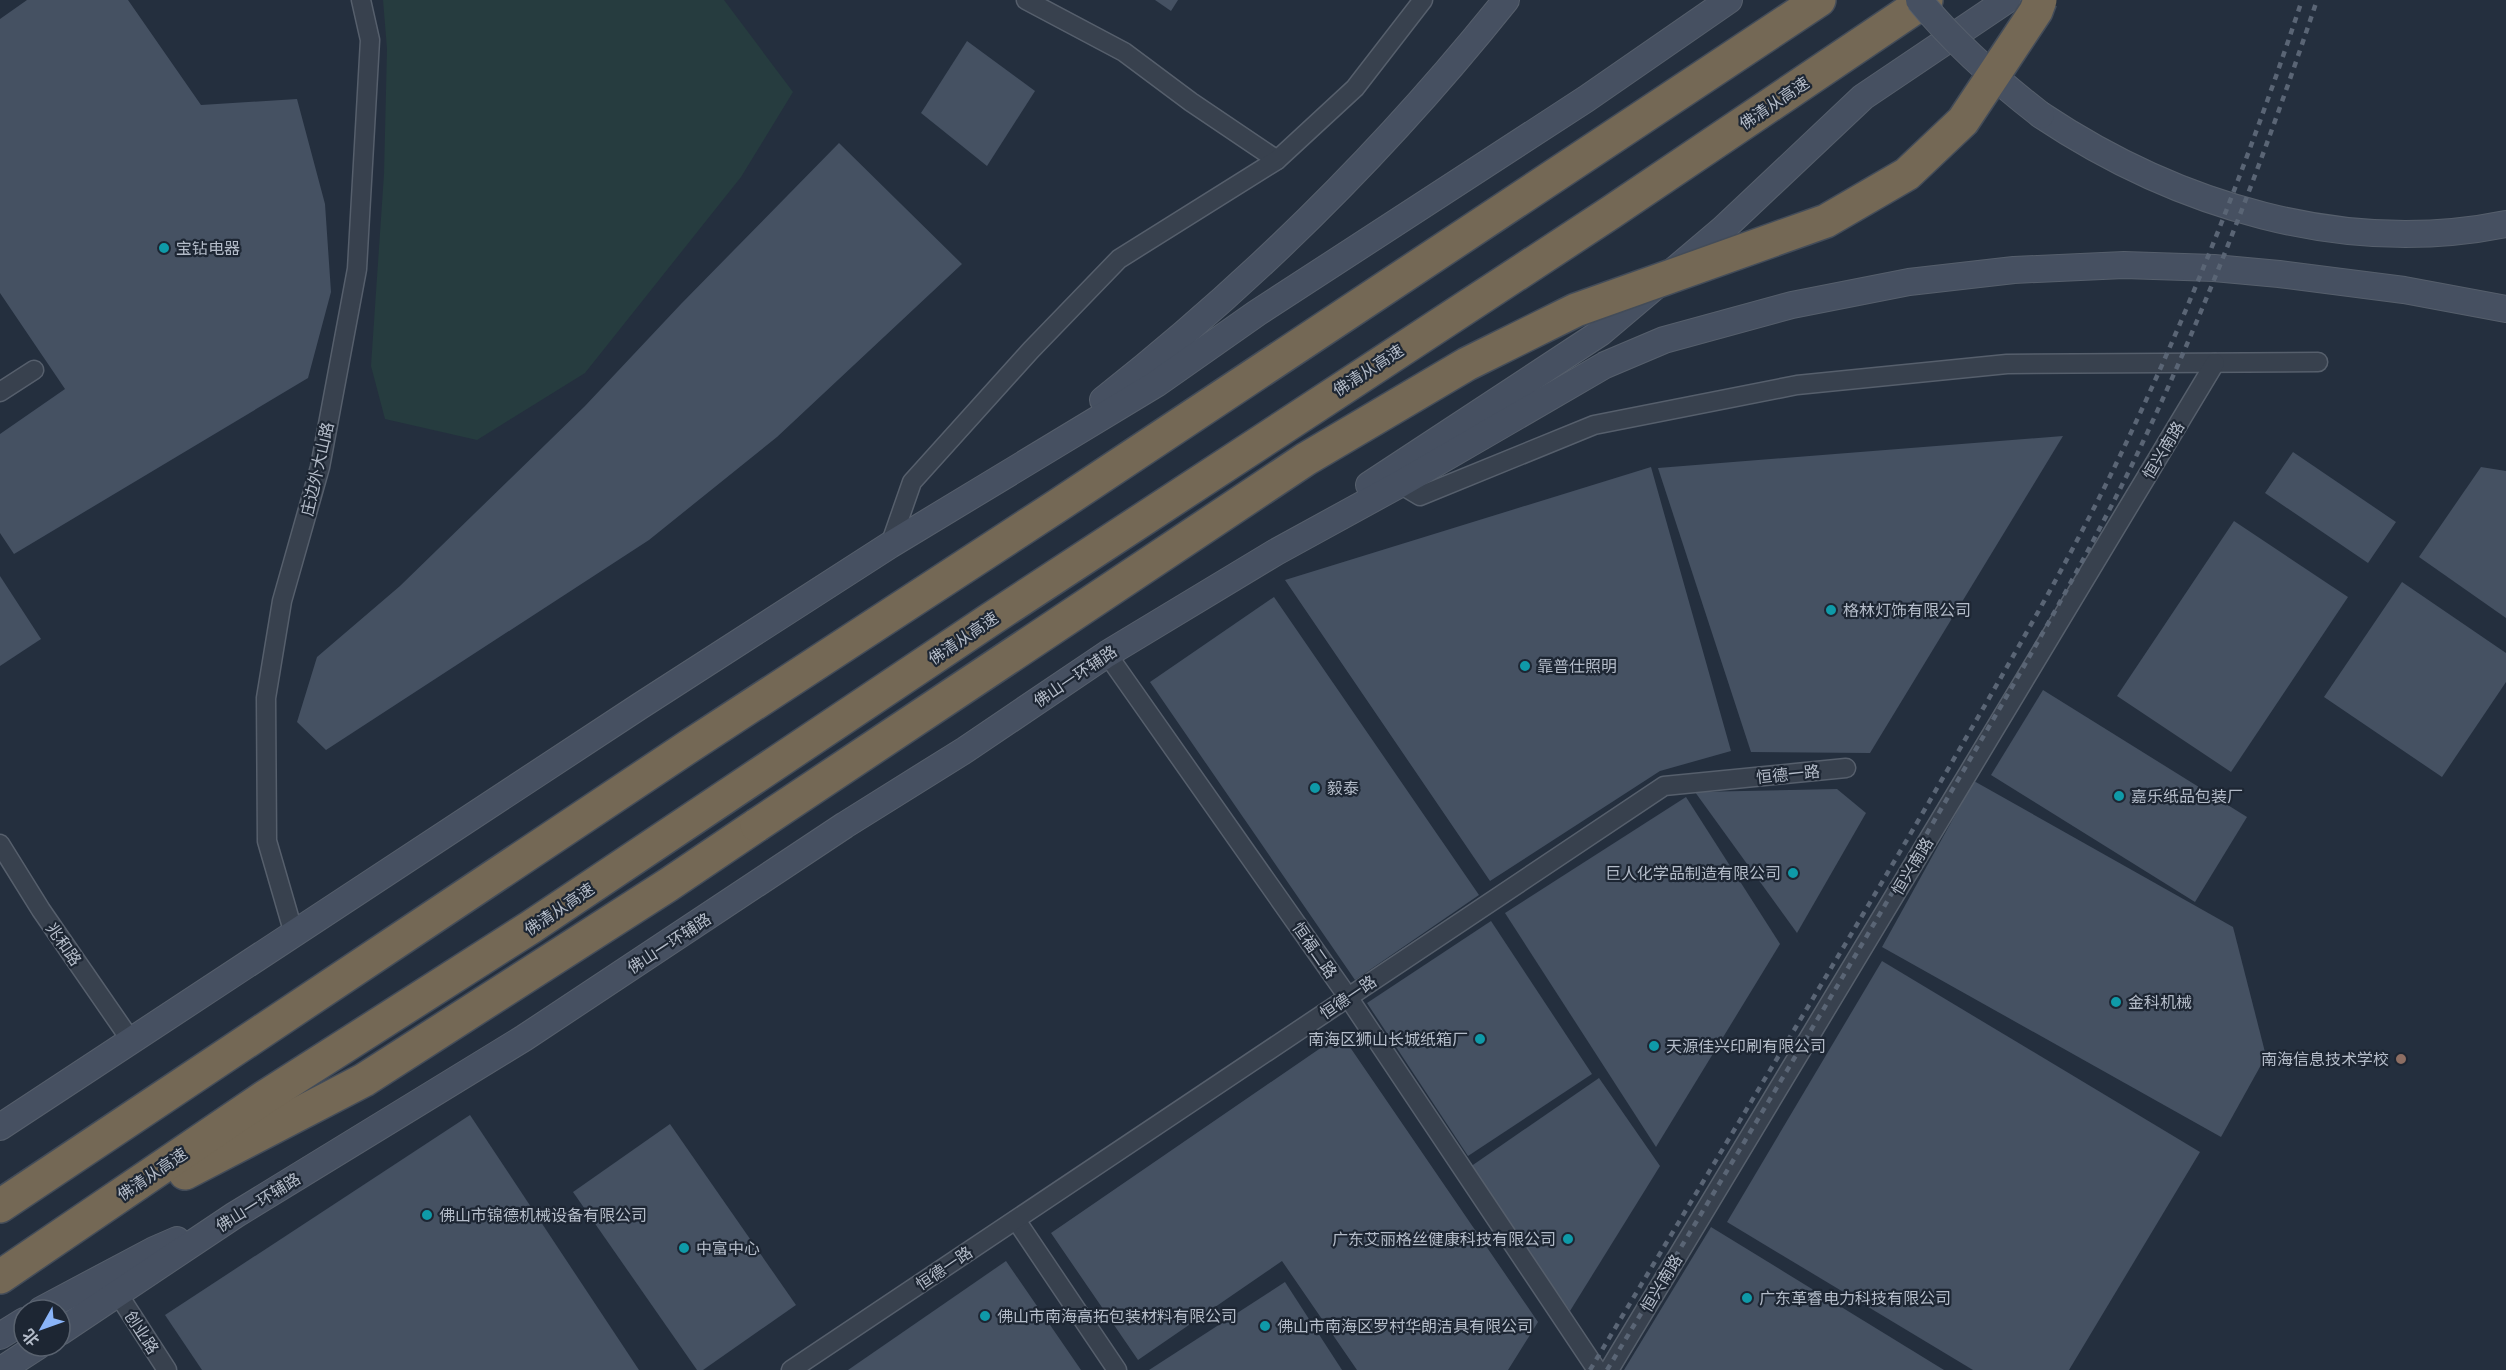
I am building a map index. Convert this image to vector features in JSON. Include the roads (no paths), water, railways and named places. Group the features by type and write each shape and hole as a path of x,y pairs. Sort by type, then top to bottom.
{"highway":[{"path":"0,1206 679,753 1067,500 1819,0"},
{"name":"佛清从高速","path":"0,1277 265,1098 540,921 1001,613 1610,213 1926,0"},
{"path":"48,1245 364,1080 668,885 1306,459 1467,364 1576,310 1826,221 1907,174 1963,121 2036,11 2040,0"}],"main road":[{"path":"1432,88 1488,0"},
{"path":"1011,472 1162,354 1225,300 1401,125 1506,0"},
{"path":"0,1127 640,706 890,545 1156,384 1257,313 1586,99 1729,0"},
{"path":"1919,0 1940,26 2002,85 2073,137 2166,183 2222,205 2260,216 2374,233 2449,233 2506,224"},
{"path":"1276,552 1392,469 1600,333 1723,229 1863,97 2007,0"},
{"path":"1276,552 1400,484 1605,365 1664,340 1792,304 1909,282 2014,270 2124,265 2214,268 2279,274 2404,291 2506,309"},
{"name":"佛山一环辅路","path":"72,1324 229,1219 525,1038 845,825 965,750 1107,654 1276,552"},
{"path":"0,1116 34,1104"},
{"path":"64,1298 154,1250 229,1219"},
{"path":"1,1370 20,1358"}],"street":[{"name":"庄边外大山路","path":"294,934 267,841 266,698 282,601 320,467 357,269 370,40 361,0"},
{"path":"1026,0 1124,52 1191,102 1277,160"},
{"path":"890,545 912,482 1031,350 1119,259 1277,160 1355,88 1423,0"},
{"path":"1400,484 1420,496 1594,425 1797,385 2007,364 2318,362"},
{"name":"恒兴南路","path":"1609,1370 2215,363"},
{"path":"0,392 34,370"},
{"name":"恒福二路","path":"1107,654 1348,998 1597,1370"},
{"name":"恒德一路","path":"791,1370 1664,786 1846,768"},
{"name":"兆和路","path":"0,844 41,910 132,1042"},
{"path":"1016,1220 1118,1370"},
{"name":"创业路","path":"118,1294 167,1370"}],"railway":[{"path":"1590,1370 1925,809 2024,637 2095,506 2169,349 2217,234 2240,176 2302,0"},
{"path":"1607,1370 1896,886 2036,644 2108,513 2183,354 2231,238 2276,119 2317,0"}],"place":[{"name":"宝钻电器","path":"164,248"},
{"name":"格林灯饰有限公司","path":"1831,610"},
{"name":"靠普仕照明","path":"1525,666"},
{"name":"毅泰","path":"1315,788"},
{"name":"嘉乐纸品包装厂","path":"2119,796"},
{"name":"巨人化学品制造有限公司","path":"1793,873"},
{"name":"金科机械","path":"2116,1002"},
{"name":"南海区狮山长城纸箱厂","path":"1480,1039"},
{"name":"天源佳兴印刷有限公司","path":"1654,1046"},
{"name":"南海信息技术学校","path":"2401,1059"},
{"name":"佛山市锦德机械设备有限公司","path":"427,1215"},
{"name":"广东艾丽格丝健康科技有限公司","path":"1568,1239"},
{"name":"中富中心","path":"684,1248"},
{"name":"广东革睿电力科技有限公司","path":"1747,1298"},
{"name":"佛山市南海高拓包装材料有限公司","path":"985,1316"},
{"name":"佛山市南海区罗村华朗洁具有限公司","path":"1265,1326"}]}
